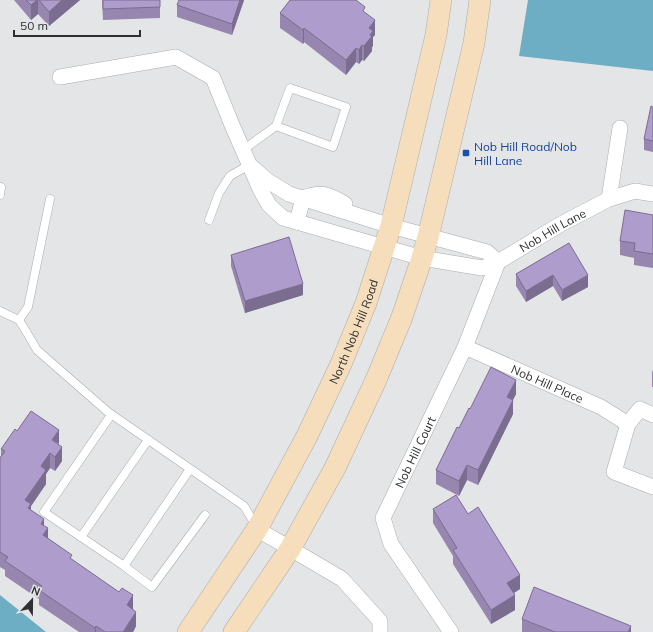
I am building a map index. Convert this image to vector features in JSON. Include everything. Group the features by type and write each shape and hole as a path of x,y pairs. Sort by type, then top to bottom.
{"main road":[{"name":"North Nob Hill Road","path":"188,632 257,529 307,436 341,364 366,303 391,226 436,35 441,0"},
{"path":"234,632 290,549 335,468 376,380 402,317 428,237 474,43 480,0"}],"street":[{"name":"Nob Hill Lane","path":"60,77 176,57 213,78 260,189 269,205 283,218 422,258 482,268 498,262 561,224 608,199 635,191 653,194"},
{"path":"608,199 620,128"},
{"path":"249,164 268,181 289,194 428,237 488,252 498,262"},
{"path":"297,222 303,198"},
{"name":"Nob Hill Court","path":"451,632 391,544 383,518 465,347 498,262"},
{"name":"Nob Hill Place","path":"465,347 602,407 628,424"},
{"path":"653,415 640,409 628,424 614,472 653,487"},
{"path":"257,529 342,579 380,621 380,632"}],"lane":[{"path":"243,150 276,126 290,88 346,107 333,147 276,126"},
{"path":"209,220 219,193 230,176 249,164"},
{"path":"0,195 1,187"},
{"path":"18,320 28,307 50,199"},
{"path":"0,310 18,320 37,350 111,415 244,506 257,529"},
{"path":"111,415 44,512 124,566 152,587 205,515"},
{"path":"81,537 148,440"},
{"path":"124,566 190,469"}],"water":[{"path":"528,0 653,0 653,71 519,56"},
{"path":"0,595 46,632 0,632"}],"building":[{"path":"26,0 37,0 31,5"},
{"path":"39,0 62,0 49,12"},
{"path":"103,0 160,0 160,7 103,9"},
{"path":"179,0 240,0 232,24 177,5"},
{"path":"290,0 356,0 365,7 363,11 375,20 369,28 373,31 370,35 372,36 364,46 362,45 359,50 356,48 346,60 304,28 303,30 280,13"},
{"path":"651,106 653,107 653,141 644,139"},
{"path":"625,210 653,215 653,254 634,251 635,243 620,241"},
{"path":"289,237 303,284 245,301 231,255"},
{"path":"569,243 588,275 562,290 553,275 526,291 516,274"},
{"path":"491,367 516,380 507,397 513,400 478,470 467,465 459,481 436,470 457,427 459,428 469,408 470,409"},
{"path":"31,411 59,430 52,440 62,447 55,457 50,453 41,466 46,470 25,500 31,504 28,508 44,519 41,524 48,528 43,535 72,555 70,558 119,592 122,588 133,595 127,605 136,612 123,632 105,632 96,626 95,628 39,590 42,586 5,561 8,557 0,552 0,458 5,451 1,449 15,429 17,431"},
{"path":"456,495 468,514 478,507 520,575 507,583 515,595 491,610 453,550 457,548 433,509"},
{"path":"534,587 631,626 628,632 555,632 522,619"}],"place":[{"name":"Nob Hill Road/Nob Hill Lane","path":"466,153"}]}
